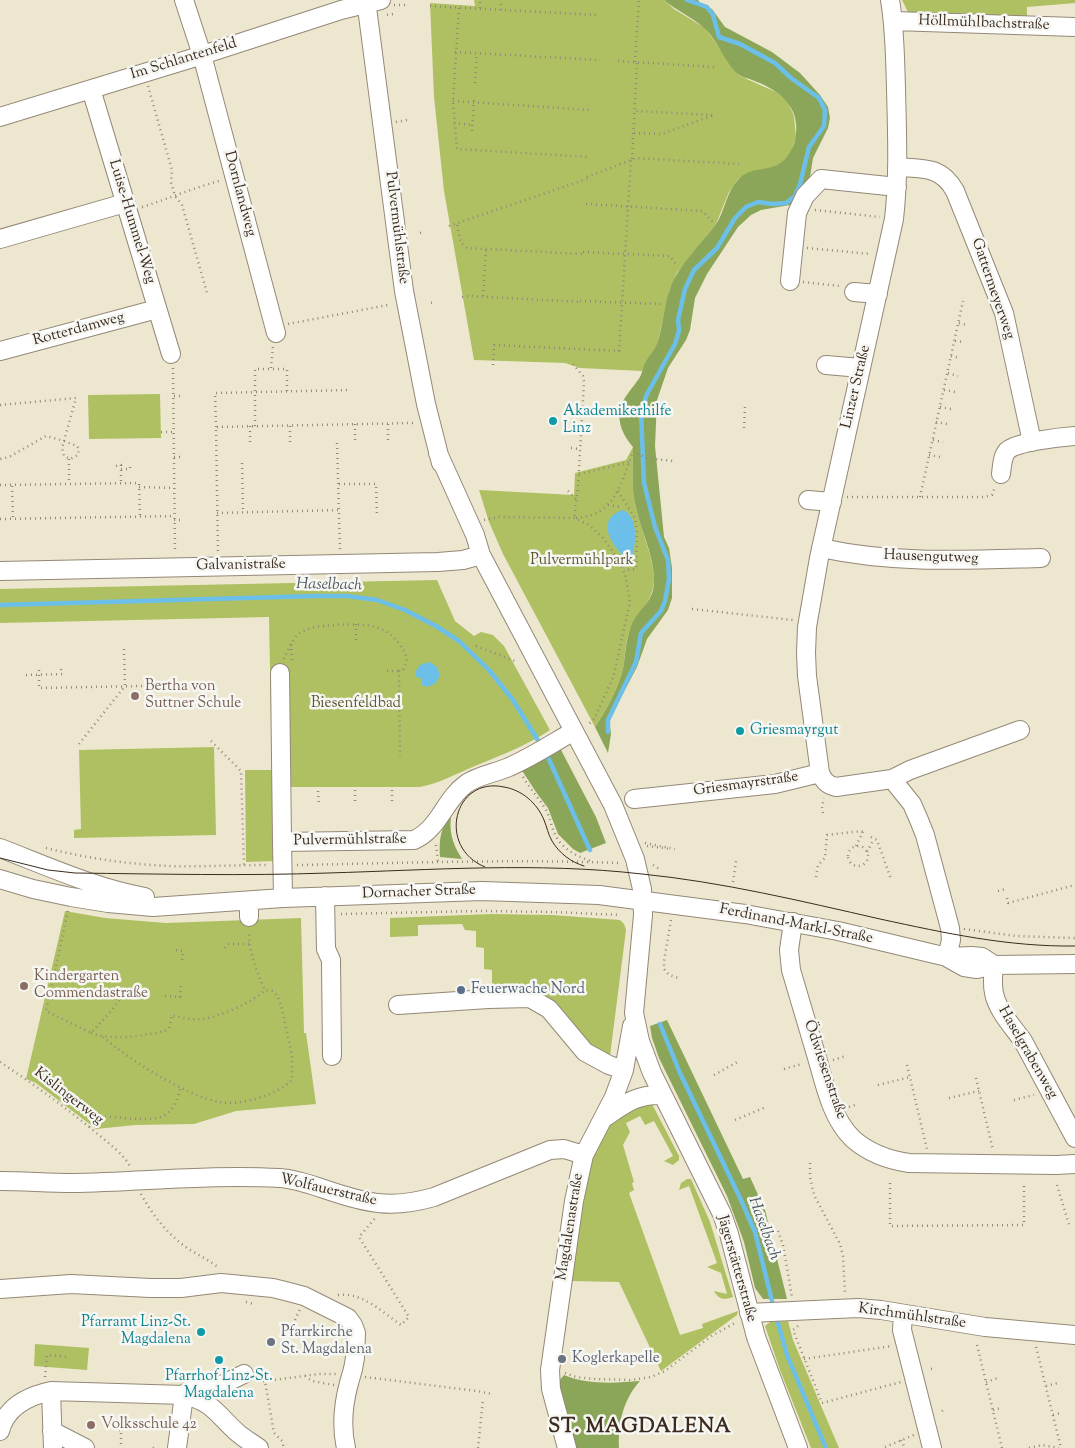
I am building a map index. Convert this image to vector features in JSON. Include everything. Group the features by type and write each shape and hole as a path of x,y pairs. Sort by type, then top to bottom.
{"street":[{"name":"Dornlandweg","path":"184,0 202,55 279,329"},
{"name":"Linzer Straße","path":"820,773 807,676 806,653 812,596 821,548 837,499 861,368 894,219 898,167 894,21 890,0"},
{"name":"Im Schlantenfeld","path":"0,117 341,10 376,2"},
{"name":"Pulvermühlstraße","path":"376,2 404,291 426,404 438,453 475,536 481,555 581,728 635,859 643,900"},
{"name":"Höllmühlbachstraße","path":"894,21 1075,27"},
{"name":"Luise-Hummel-Weg","path":"91,89 171,354"},
{"name":"Gattermeyerweg","path":"898,167 939,172 949,181 955,191 1004,313 1032,442"},
{"path":"790,281 797,213 805,196 820,179 897,187"},
{"path":"0,239 127,207"},
{"path":"852,289 878,294"},
{"name":"Rotterdamweg","path":"0,351 157,308"},
{"path":"826,364 861,368"},
{"path":"1001,474 1007,451 1012,447 1075,436"},
{"path":"808,500 837,499"},
{"name":"Hausengutweg","path":"821,548 907,560 941,561 1041,558"},
{"name":"Galvanistraße","path":"0,571 438,562 463,560 481,555"},
{"name":"Pulvermühlstraße","path":"286,670 281,769 282,842 414,840 428,830 456,792 467,783 498,772 581,728"},
{"name":"Griesmayrstraße","path":"634,799 774,784 820,773 824,781 836,787 892,779 910,770 1020,730"},
{"path":"892,779 912,804 925,835 950,928 948,957"},
{"path":"282,842 283,898"},
{"name":"Dornacher Straße","path":"0,848 129,894 195,904 249,909 283,898 504,891 599,895 643,900"},
{"path":"70,902 77,877"},
{"name":"Dornacher Straße","path":"0,879 70,902 146,906 195,904"},
{"path":"325,896 326,949 331,960 332,1056"},
{"name":"Ferdinand-Markl-Straße","path":"643,900 711,908 838,931 948,957 970,968 981,969 994,965 1075,964"},
{"name":"Jägerstätterstraße","path":"643,900 634,1013 640,1041 662,1095 722,1214 731,1244 746,1317 798,1448"},
{"name":"Ödwiesenstraße","path":"793,922 789,950 791,970 831,1102 852,1138 876,1154 909,1163 1075,1164"},
{"name":"Haselgrabenweg","path":"994,965 994,996 1023,1041 1075,1138"},
{"path":"398,1004 530,998 548,1009 585,1052 624,1070"},
{"name":"Magdalenastraße","path":"568,1448 551,1390 550,1370 576,1186 584,1155 604,1118 624,1070 634,1013"},
{"path":"604,1118 626,1103 640,1097 662,1095"},
{"name":"Wolfauerstraße","path":"0,1181 71,1183 245,1177 282,1178 305,1183 365,1202 397,1204 416,1202 434,1197 550,1150 564,1149 584,1155"},
{"path":"0,1289 71,1284 182,1288 221,1283 289,1292 304,1296 348,1318 356,1333 356,1344 343,1414 346,1448"},
{"name":"Kirchmühlstraße","path":"746,1317 789,1306 858,1308 985,1328 1075,1335"},
{"path":"903,1314 902,1330 932,1448"},
{"path":"177,1448 184,1395 193,1387 217,1387 241,1376"},
{"path":"48,1387 53,1439 85,1448"},
{"path":"2,1420 16,1406 48,1387 184,1395 213,1407 239,1434 259,1448"}],"path":[{"path":"480,0 480,9"},
{"path":"500,10 501,0"},
{"path":"493,365 494,345 620,351 634,133 639,0"},
{"path":"376,2 408,5"},
{"path":"430,6 596,15"},
{"path":"459,8 453,101 456,149 588,156"},
{"path":"456,52 600,60"},
{"path":"475,83 477,54"},
{"path":"618,61 714,66"},
{"path":"147,82 172,170 171,182 175,196 182,205 208,293"},
{"path":"453,101 591,110"},
{"path":"472,131 474,101"},
{"path":"634,133 662,134 714,115 635,111"},
{"path":"454,123 472,124"},
{"path":"449,226 587,178 636,158 739,164"},
{"path":"127,207 175,196 194,188 220,181"},
{"path":"586,204 702,211 713,222"},
{"path":"799,209 884,217"},
{"path":"457,224 461,243 467,248 670,256 677,266"},
{"path":"793,247 877,255"},
{"path":"483,296 486,249"},
{"path":"790,281 852,289"},
{"path":"462,297 483,296 580,302 662,304"},
{"path":"920,497 963,301"},
{"path":"431,303 435,302"},
{"path":"270,369 271,352 279,329 388,305"},
{"path":"958,323 967,325"},
{"path":"954,340 963,342"},
{"path":"171,354 174,396 175,556"},
{"path":"951,356 960,358"},
{"path":"573,364 584,382 579,474 574,518"},
{"path":"255,426 255,369 287,369 286,392"},
{"path":"947,373 958,376"},
{"path":"218,555 215,393 351,390"},
{"path":"944,390 955,392"},
{"path":"174,396 182,396"},
{"path":"0,405 76,398 64,442 62,452 64,456 73,459 78,455 79,449 77,446 64,442 46,436 9,457 0,459"},
{"path":"744,428 746,407"},
{"path":"940,407 951,409"},
{"path":"936,422 947,424"},
{"path":"216,427 413,423"},
{"path":"354,424 355,442"},
{"path":"388,424 388,442"},
{"path":"250,426 250,444"},
{"path":"290,426 290,444"},
{"path":"160,432 174,432"},
{"path":"933,440 943,442"},
{"path":"337,443 340,553"},
{"path":"571,448 580,449"},
{"path":"484,520 499,517 590,517 608,504 618,491 633,451 646,458 673,461"},
{"path":"929,455 940,458"},
{"path":"174,458 183,457"},
{"path":"69,459 69,484"},
{"path":"579,474 630,462"},
{"path":"242,463 244,512"},
{"path":"116,466 121,466 121,469 130,469 130,464"},
{"path":"121,469 121,483"},
{"path":"837,499 990,496 993,494 997,479 1001,474"},
{"path":"0,485 139,483 140,516"},
{"path":"338,484 376,484 377,517"},
{"path":"12,485 13,519"},
{"path":"139,487 174,488"},
{"path":"568,491 576,500"},
{"path":"618,491 635,518 637,530 636,569 623,570"},
{"path":"608,504 621,507"},
{"path":"217,513 339,510"},
{"path":"0,519 174,516"},
{"path":"574,518 589,525 611,548 623,570 630,595 613,678 594,719 581,728"},
{"path":"174,520 184,520"},
{"path":"692,609 798,620"},
{"path":"356,624 356,640"},
{"path":"286,670 291,643 302,631 312,628 356,624 370,625 383,630 402,647 407,661 403,670 387,671"},
{"path":"286,670 291,643"},
{"path":"476,646 515,661"},
{"path":"78,744 125,686 124,649"},
{"path":"26,675 62,674 61,669"},
{"path":"39,670 39,688 193,685 200,684 200,682"},
{"path":"398,671 400,756"},
{"path":"211,741 242,771 244,865"},
{"path":"524,779 548,812 555,834 562,845 570,852 591,862"},
{"path":"355,790 355,804"},
{"path":"392,790 392,804"},
{"path":"318,791 319,805"},
{"path":"823,812 824,798"},
{"path":"816,877 818,865 825,858 826,834 861,831 864,832 856,846 850,849 847,855 852,864 858,866 864,864 873,838 877,840 891,879"},
{"path":"645,845 675,849 667,850 645,845"},
{"path":"856,846 863,847 867,852"},
{"path":"43,848 97,859 170,866 438,862 618,863"},
{"path":"437,854 438,862"},
{"path":"733,882 736,861"},
{"path":"653,865 661,870"},
{"path":"1007,898 1008,903 1075,885"},
{"path":"998,891 1006,890"},
{"path":"70,902 46,1011 91,1033 103,1037 166,1032 172,1015 188,1019 203,1019 216,1016 259,996 265,990"},
{"path":"249,909 249,944 252,961 265,990"},
{"path":"325,914 512,911 621,915"},
{"path":"671,920 664,969 669,976 679,978"},
{"path":"958,929 1016,936 1075,938"},
{"path":"225,948 228,944 249,944"},
{"path":"176,950 183,951 182,961"},
{"path":"165,996 180,997 181,982"},
{"path":"91,1033 112,1010 127,988"},
{"path":"103,1037 158,1075 208,1099 221,1103 254,1100 283,1088 292,1080 292,1056 281,1005 277,995 272,991 265,990"},
{"path":"828,1061 846,1056"},
{"name":"Kislingerweg","path":"0,1062 35,1084 121,1154"},
{"path":"714,1075 739,1062"},
{"path":"784,1069 807,1062"},
{"path":"907,1065 928,1154"},
{"path":"878,1086 910,1077"},
{"path":"976,1078 994,1154"},
{"path":"89,1127 96,1119 102,1117 144,1119 160,1117 167,1114 173,1107 182,1088"},
{"path":"948,1098 979,1091"},
{"path":"1014,1100 1050,1091"},
{"path":"735,1120 766,1107"},
{"path":"810,1163 810,1177 814,1195 840,1244 843,1256 845,1300"},
{"path":"134,1181 152,1213 162,1225 184,1245 225,1272"},
{"path":"890,1182 890,1226 1024,1226 1024,1184"},
{"path":"1057,1184 1070,1228"},
{"path":"330,1310 338,1295 345,1295 359,1297 370,1302 401,1325 409,1317 359,1237 380,1212"},
{"path":"778,1231 783,1245 789,1306"},
{"path":"560,1373 563,1372 576,1378 593,1379 631,1380 651,1377 665,1371 719,1331 746,1317"},
{"path":"802,1323 793,1330 822,1403 897,1383"},
{"path":"1029,1448 1042,1445 1060,1448 1035,1341"},
{"path":"977,1345 1002,1448"},
{"path":"804,1359 887,1346"},
{"path":"48,1387 47,1355 68,1357"},
{"path":"931,1369 936,1368"},
{"path":"241,1376 245,1382 319,1374 492,1394"},
{"path":"304,1376 312,1381 350,1378"},
{"path":"986,1382 998,1378"},
{"path":"265,1381 274,1433 282,1441 284,1448"},
{"path":"1046,1386 1058,1383"},
{"path":"478,1448 483,1398"},
{"path":"993,1410 1002,1408"},
{"path":"1053,1415 1061,1412"},
{"path":"119,1430 121,1430 121,1448"},
{"path":"885,1447 916,1434"},
{"path":"902,1440 905,1448"}],"green space":[{"path":"474,0 664,0 674,9 705,28 740,76 776,92 788,102 794,116 796,137 790,155 781,163 769,169 758,170 738,179 729,192 716,224 677,273 670,289 657,345 642,371 580,368 565,363 474,360 444,191 434,97 430,3 475,6"},
{"path":"664,0 698,0 701,4 712,9 725,27 772,52 800,73 828,107 830,118 828,128 813,158 809,184 801,198 790,205 761,210 751,215 738,227 707,274 695,298 690,330 686,340 668,368 657,400 655,446 664,537 669,548 672,568 672,598 668,610 647,639 637,667 609,720 611,734 608,753 595,727 617,687 622,673 632,624 650,598 654,586 649,551 634,501 633,447 622,429 619,414 621,405 640,377 645,363 657,344 673,281 716,224 733,186 744,175 752,171 775,166 782,162 794,144 796,133 794,114 787,102 777,92 765,85 742,77 731,67 704,28"},
{"path":"902,0 1075,0 1075,3 1027,7 1027,20 909,14"},
{"path":"160,394 161,438 89,439 88,395"},
{"name":"Pulvermühlpark","path":"633,447 634,501 651,559 654,577 653,586 648,601 635,620 628,635 622,673 617,687 595,727 503,554 489,522 479,490 574,495 575,473 626,460"},
{"name":"Biesenfeldbad","path":"437,580 455,621 474,636 481,632 493,635 504,646 550,730 513,750 441,781 420,787 274,787 275,861 246,862 245,770 272,770 269,617 0,623 0,589"},
{"path":"214,747 216,835 74,838 74,830 81,829 79,750"},
{"path":"560,748 596,817 606,843 580,853 573,849 558,834 548,808 521,769"},
{"path":"452,811 450,824 452,836 462,859 440,857 442,833"},
{"path":"65,911 105,918 166,923 301,918 304,1033 306,1033 316,1104 236,1111 194,1124 135,1125 96,1129 36,1083 26,1079"},
{"path":"492,914 552,915 620,920 624,924 626,930 610,1056 585,1041 587,1040 562,1009 558,1011 492,994 492,970 484,969 484,948 476,947 476,931 465,930 462,924 418,925 418,936 390,937 390,918"},
{"path":"667,1020 743,1179 750,1177 765,1210 787,1299 763,1299 755,1288 744,1242 727,1196 659,1058 652,1038 650,1026"},
{"path":"652,1104 679,1156 679,1160 673,1165 664,1161 673,1156 654,1121 645,1125 640,1116 626,1123 630,1132 623,1145 634,1182 632,1183 634,1190 629,1193 680,1335 703,1328 702,1324 738,1311 737,1315 661,1371 619,1282 569,1281 577,1214 593,1153 601,1136 610,1124 637,1106"},
{"path":"691,1179 710,1222 733,1297 722,1298 714,1291 727,1294 721,1273 707,1267 717,1263 689,1186 679,1190 681,1183"},
{"path":"788,1321 793,1340 839,1448 811,1448 765,1326 770,1322"},
{"path":"35,1344 89,1348 87,1370 34,1366"},
{"path":"564,1375 592,1382 640,1381 629,1396 623,1412 619,1430 619,1448 576,1448 561,1395 559,1381"}],"water":[{"path":"623,510 632,518 635,531 635,546 632,558 627,559 621,554 608,533 609,520 614,514"},
{"path":"429,662 437,667 440,675 436,683 427,687 422,685 422,678 416,677 416,671 420,665"}],"waterway":[{"path":"608,732 608,720 636,662 641,633 661,611 669,579 668,560 655,527 644,483 641,412 647,394 675,344 679,331 678,320 685,289 694,270 717,248 735,218 746,207 758,202 786,203 795,196 800,184 809,147 824,126 825,110 819,98 791,78 775,63 740,44 719,37 713,15 707,7 687,0"},
{"name":"Haselbach","path":"0,605 315,596 347,596 377,600 405,610 436,626 459,641 489,670 513,700 542,747"},
{"name":"Haselbach","path":"546,753 590,850"},
{"name":"Haselbach","path":"660,1024 680,1073 755,1232 774,1309"},
{"name":"Haselbach","path":"776,1316 787,1355 826,1448"}],"tram line":[{"path":"485,867 470,857 460,845 456,830 457,815 463,802 473,792 487,786 511,789 528,798 541,814 555,846 570,860 584,866"},
{"path":"0,858 48,870 75,873 265,874 524,868 603,870 672,877 732,887 928,929 1001,942 1075,946"}],"place":[{"name":"Akademikerhilfe Linz","path":"553,421"},
{"name":"Bertha von Suttner Schule","path":"135,696"},
{"name":"Griesmayrgut","path":"740,731"},
{"name":"Kindergarten Commendastraße","path":"24,986"},
{"name":"Feuerwache Nord","path":"461,990"},
{"name":"Pfarramt Linz-St. Magdalena","path":"201,1332"},
{"name":"Pfarrkirche St. Magdalena","path":"271,1342"},
{"name":"Koglerkapelle","path":"562,1359"},
{"name":"Pfarrhof Linz-St. Magdalena","path":"219,1360"},
{"name":"Volksschule 42","path":"91,1425"}],"district":[{"name":"ST. MAGDALENA","path":"640,1429"}]}
